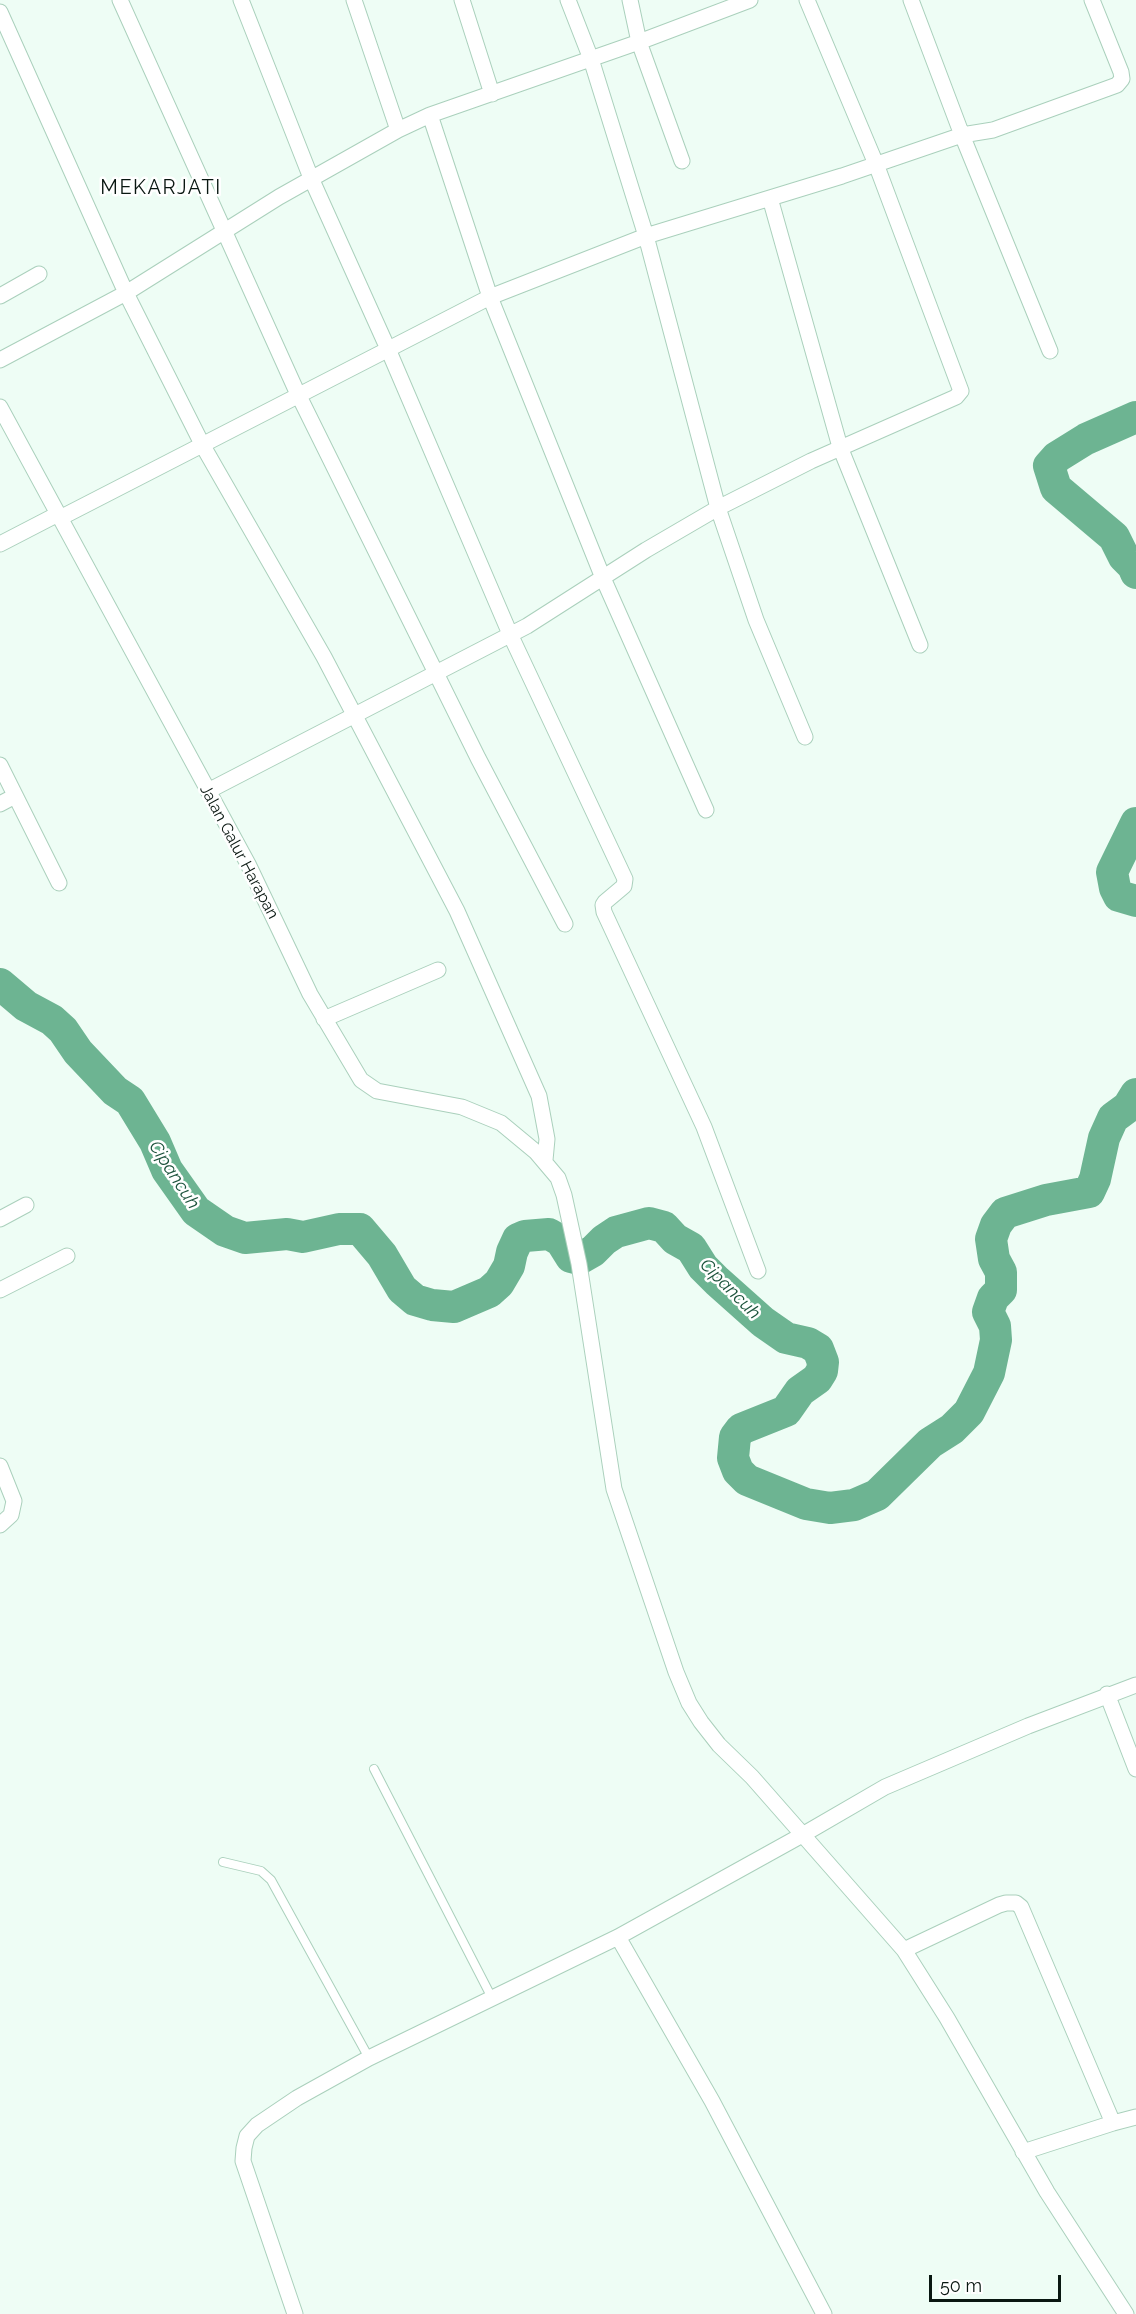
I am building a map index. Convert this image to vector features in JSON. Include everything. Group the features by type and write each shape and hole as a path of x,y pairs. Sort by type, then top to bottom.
{"street":[{"path":"120,0 299,396 436,673 565,924"},
{"path":"241,0 311,178 388,349 510,634 625,879 624,886 603,905 604,912 704,1127 758,1271"},
{"path":"354,0 398,130"},
{"path":"462,0 492,94"},
{"path":"568,0 591,59 646,236 718,508 756,620 805,737"},
{"path":"630,0 639,42 682,161"},
{"path":"0,360 126,293 311,178 398,130 430,115 639,42 750,0"},
{"path":"208,791 510,634 718,508 840,447 956,397 961,391 876,165 807,0"},
{"path":"911,0 962,135 1050,351"},
{"path":"0,544 203,446 490,297 646,236 876,165 962,135 993,130 1117,85 1122,79 1120,72 1092,0"},
{"path":"0,12 126,293 203,446 324,657 457,911 539,1096 547,1139 545,1160"},
{"path":"430,115 490,297 603,578 706,810"},
{"path":"770,198 840,447 920,645"},
{"path":"0,296 39,274"},
{"name":"Jalan Galur Harapan","path":"0,407 248,864 324,1019 361,1080 369,1087 394,1096 462,1107 483,1114 518,1135 545,1160 558,1178 579,1264 614,1488 676,1672 701,1722 719,1745 804,1834 904,1950 947,2018 1023,2151 1126,2314"},
{"path":"0,765 59,883"},
{"path":"0,804 15,796"},
{"path":"324,1019 438,970"},
{"path":"0,1219 26,1205"},
{"path":"0,1290 67,1256"},
{"path":"0,1466 14,1501 11,1515 0,1525"},
{"path":"295,2314 243,2161 247,2136 257,2125 297,2098 369,2058 618,1937 885,1787 1107,1694 1136,1685"},
{"path":"1107,1694 1136,1769"},
{"path":"904,1950 1006,1903 1016,1903 1021,1907 1113,2123"},
{"path":"618,1937 711,2101 824,2314"},
{"path":"1023,2151 1136,2117"}],"lane":[{"path":"374,1769 492,1998"},
{"path":"223,1862 261,1871 271,1880 369,2058"}],"waterway":[{"name":"Cipancuh","path":"1136,417 1086,439 1057,457 1049,466 1056,488 1114,537 1124,557 1136,573"},
{"name":"Cipancuh","path":"1136,823 1112,872 1119,896 1136,901"},
{"name":"Cipancuh","path":"0,984 26,1006 52,1020 115,1091 130,1101 155,1142 167,1170 196,1211 225,1231 245,1238 287,1234 303,1237 339,1229 360,1229 382,1255 402,1289 415,1300 432,1305 454,1307 489,1292 499,1283 509,1266 518,1239 525,1236 549,1234 561,1241 571,1257 579,1259 616,1232 649,1223 664,1227 675,1239 691,1248 703,1267 763,1322 786,1338 808,1343 818,1349 823,1362 822,1371 817,1379 800,1391 786,1411 741,1429 735,1437 733,1458 738,1471 747,1480 806,1504 830,1508 854,1505 877,1495 930,1443 952,1429 969,1412 989,1373 996,1340 995,1326 988,1312 993,1298 1001,1290 1001,1272 994,1259 991,1239 996,1225 1005,1213 1046,1200 1089,1192 1095,1179 1104,1138 1113,1118 1128,1107 1136,1094"}],"district":[{"name":"MEKARJATI","path":"161,188"}]}
